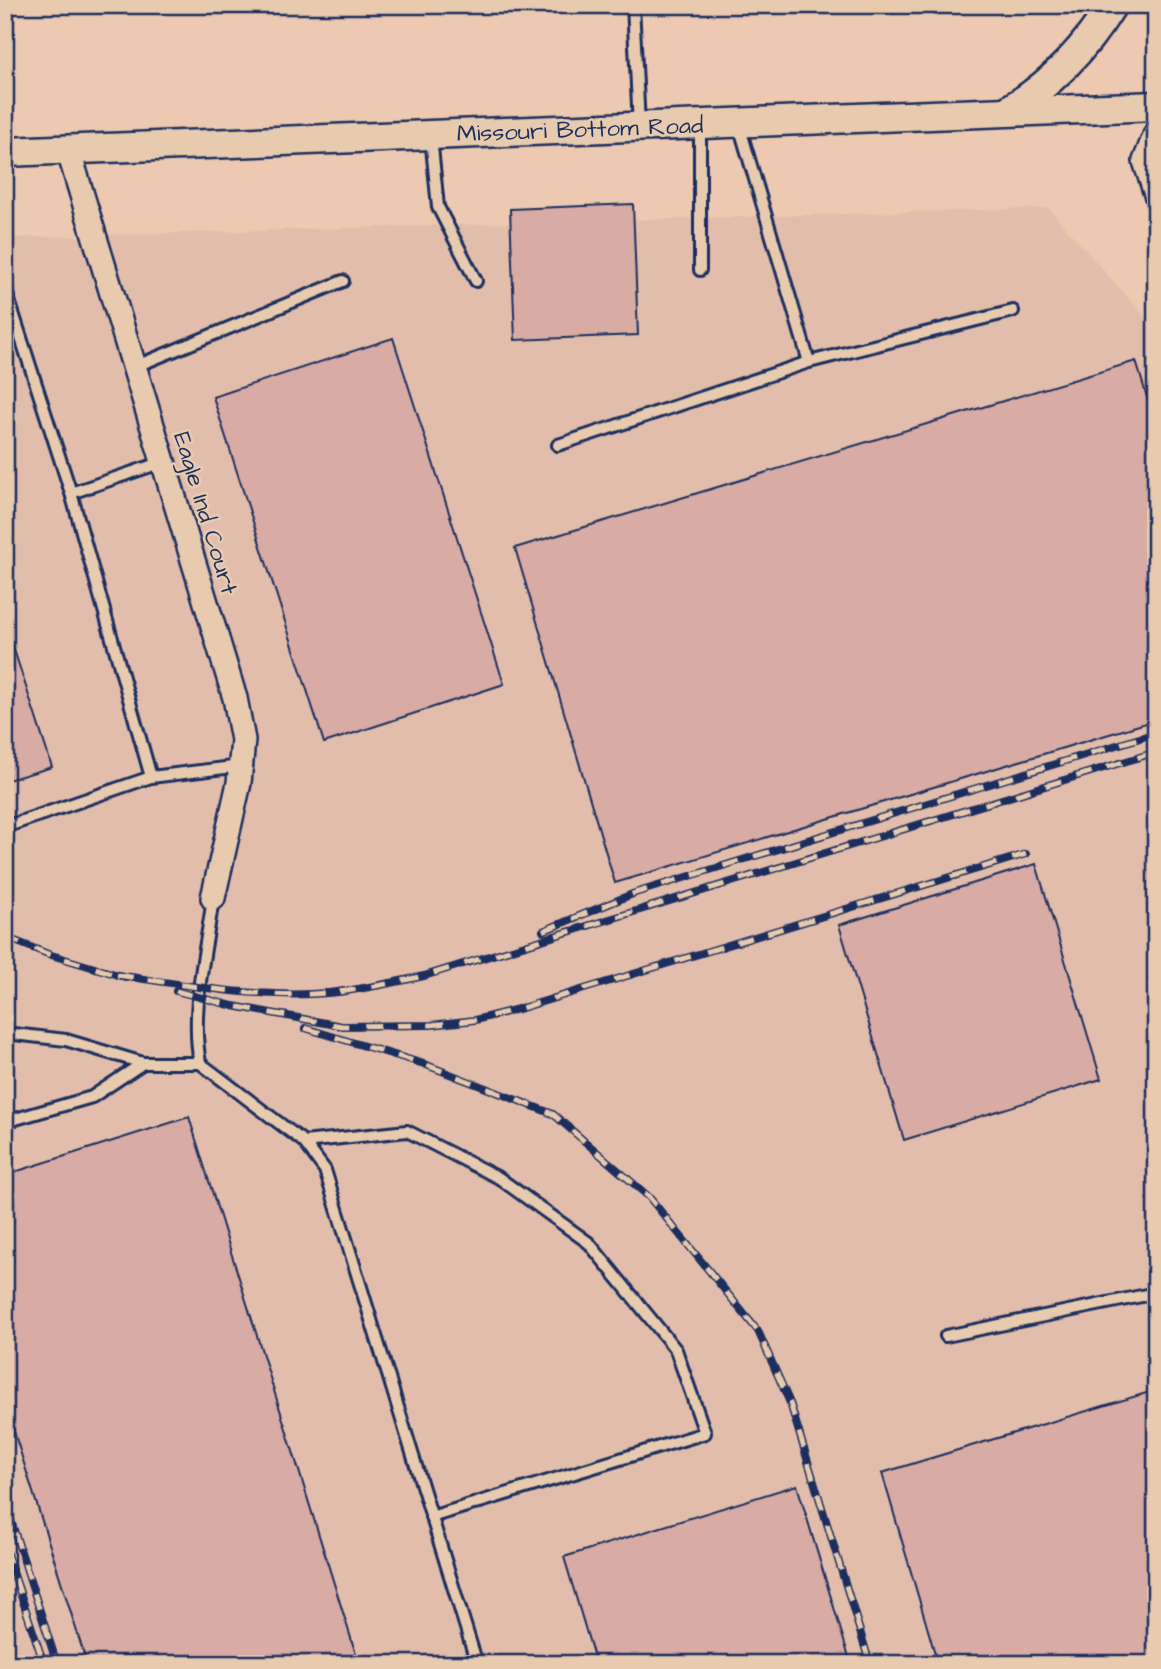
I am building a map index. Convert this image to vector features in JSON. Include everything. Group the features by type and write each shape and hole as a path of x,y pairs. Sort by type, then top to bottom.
{"street":[{"path":"1006,112 1026,100 1062,70 1093,37 1112,5"},
{"name":"Missouri Bottom Road","path":"5,152 1156,106"},
{"path":"1156,133 1146,162 1156,194"},
{"name":"Eagle Ind Court","path":"68,149 235,698 243,740 241,766 213,898"}],"lane":[{"path":"633,5 639,126"},
{"path":"738,122 809,362"},
{"path":"700,124 700,270"},
{"path":"430,135 438,207 476,281"},
{"path":"134,367 343,281"},
{"path":"5,288 71,493 151,777"},
{"path":"558,445 809,362 1013,311"},
{"path":"71,493 163,461"},
{"path":"5,827 151,777 241,766"},
{"path":"200,1063 196,1017 213,898"},
{"path":"5,1033 66,1040 143,1063 200,1063 304,1142 325,1170 477,1664"},
{"path":"5,1122 92,1097 143,1063"},
{"path":"304,1142 407,1131 499,1178 589,1243 676,1350 705,1433 431,1517"},
{"path":"946,1336 1156,1293"}],"shaded area":[{"path":"1048,208 1153,326 1156,335 1156,1664 5,1664 5,238"}],"building":[{"path":"633,204 638,335 515,340 510,209"},
{"path":"393,338 504,684 324,743 213,397"},
{"path":"1136,361 1156,427 1156,720 615,883 515,548"},
{"path":"5,622 52,767 5,781"},
{"path":"1036,864 1101,1079 904,1140 839,925"},
{"path":"189,1117 359,1664 87,1664 5,1403 5,1175"},
{"path":"1156,1390 1156,1664 938,1664 882,1473"},
{"path":"797,1485 851,1664 596,1664 564,1557"}],"railway":[{"path":"543,931 635,893 1156,733"},
{"path":"117,975 222,990 275,994 340,992 412,979 1156,752"},
{"path":"176,991 233,1006 342,1026 431,1025 475,1020 1026,854"},
{"path":"5,937 48,954 125,977"},
{"path":"305,1028 424,1064 553,1114 649,1197 758,1331 790,1403 870,1664"},
{"path":"5,1502 57,1664"},
{"path":"5,1548 44,1664"}]}
